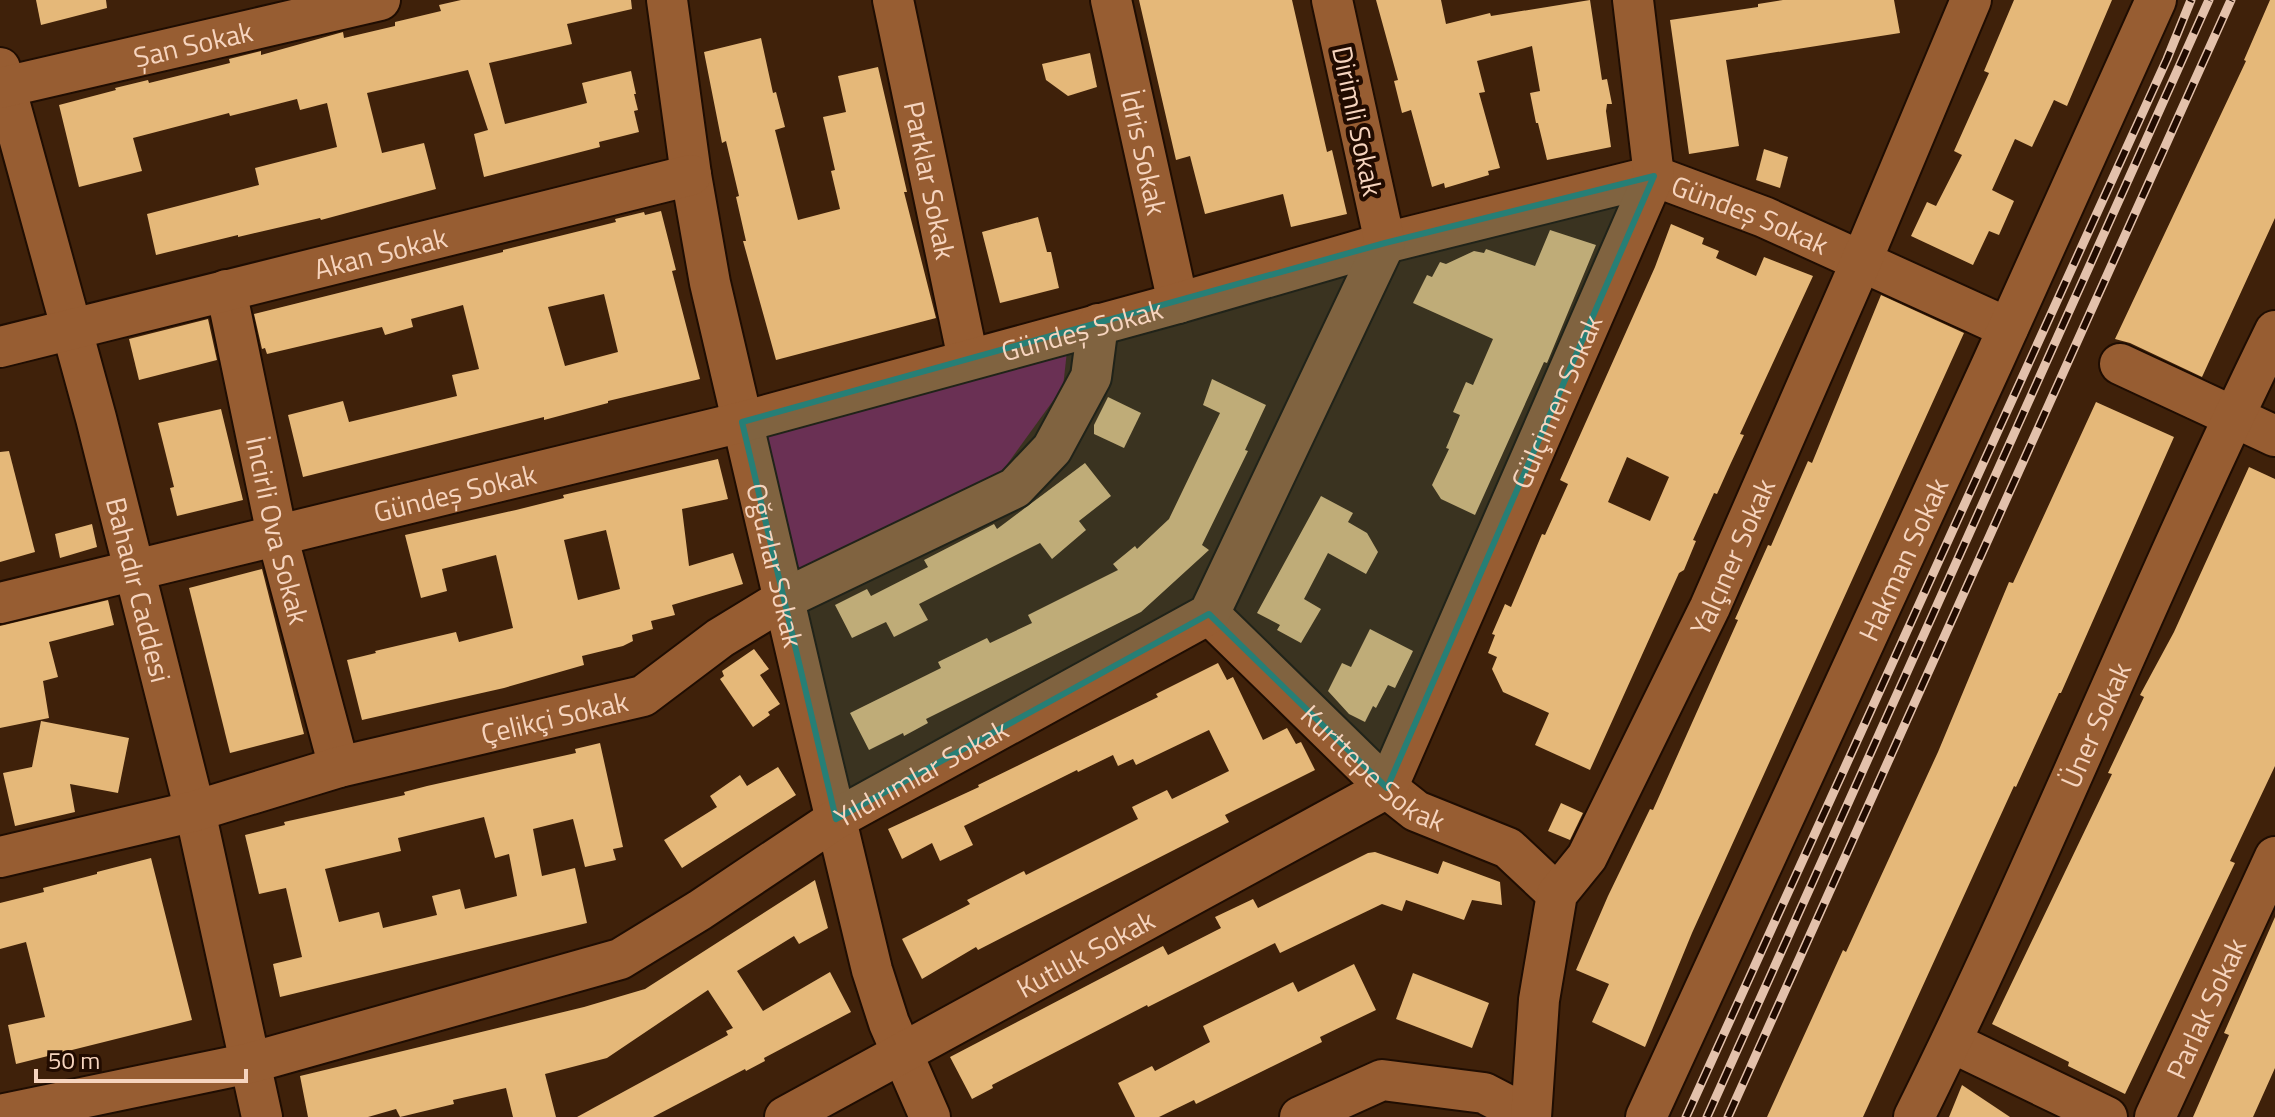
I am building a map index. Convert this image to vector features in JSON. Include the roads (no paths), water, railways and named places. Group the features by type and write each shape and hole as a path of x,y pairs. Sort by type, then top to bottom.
{"street":[{"name":"Şan Sokak","path":"2,81 380,0"},
{"name":"Oğuzlar Sokak","path":"667,0 691,175 710,283 742,422 872,970 930,1117"},
{"name":"Parklar Sokak","path":"893,0 968,359"},
{"name":"İdris Sokak","path":"1111,0 1178,303"},
{"name":"Dirimli Sokak","path":"1332,0 1385,243"},
{"path":"1633,0 1654,176"},
{"name":"Yalçıner Sokak","path":"1531,1117 1539,1000 1557,894 1587,857 1710,607 1861,262 1971,0"},
{"name":"Hakman Sokak","path":"1646,1117 2156,0"},
{"name":"Bahadır Caddesi","path":"2,81 71,328 195,811 262,1117"},
{"name":"Akan Sokak","path":"0,347 691,175"},
{"name":"Gündeş Sokak","path":"0,603 742,422 1385,243 1654,176 1764,217 2008,328"},
{"name":"Gülçimen Sokak","path":"1387,788 1654,176"},
{"path":"1209,614 1385,243"},
{"name":"İncirli Ova Sokak","path":"226,290 277,535 339,767"},
{"name":"Çelikçi Sokak","path":"3,844 195,811 339,767 643,696 720,638 784,599 1015,488 1052,449 1091,377 1098,324"},
{"name":"Üner Sokak","path":"1914,1117 2017,902 2233,416 2275,331"},
{"path":"2120,364 2275,436"},
{"name":"Kurttepe Sokak","path":"1209,614 1387,788 1416,811 1508,848 1557,894"},
{"name":"Yıldırımlar Sokak","path":"0,1115 250,1063 620,959 836,819 1209,614"},
{"name":"Kutluk Sokak","path":"785,1117 1387,788"},
{"name":"Parlak Sokak","path":"2155,1117 2275,857"},
{"path":"1951,1042 2107,1117"},
{"path":"1300,1117 1382,1080 1484,1093 1531,1117"}],"railway":[{"path":"1686,1117 2167,59 2191,0"},
{"path":"1707,1117 2209,0"},
{"path":"1728,1117 2231,0"}]}
